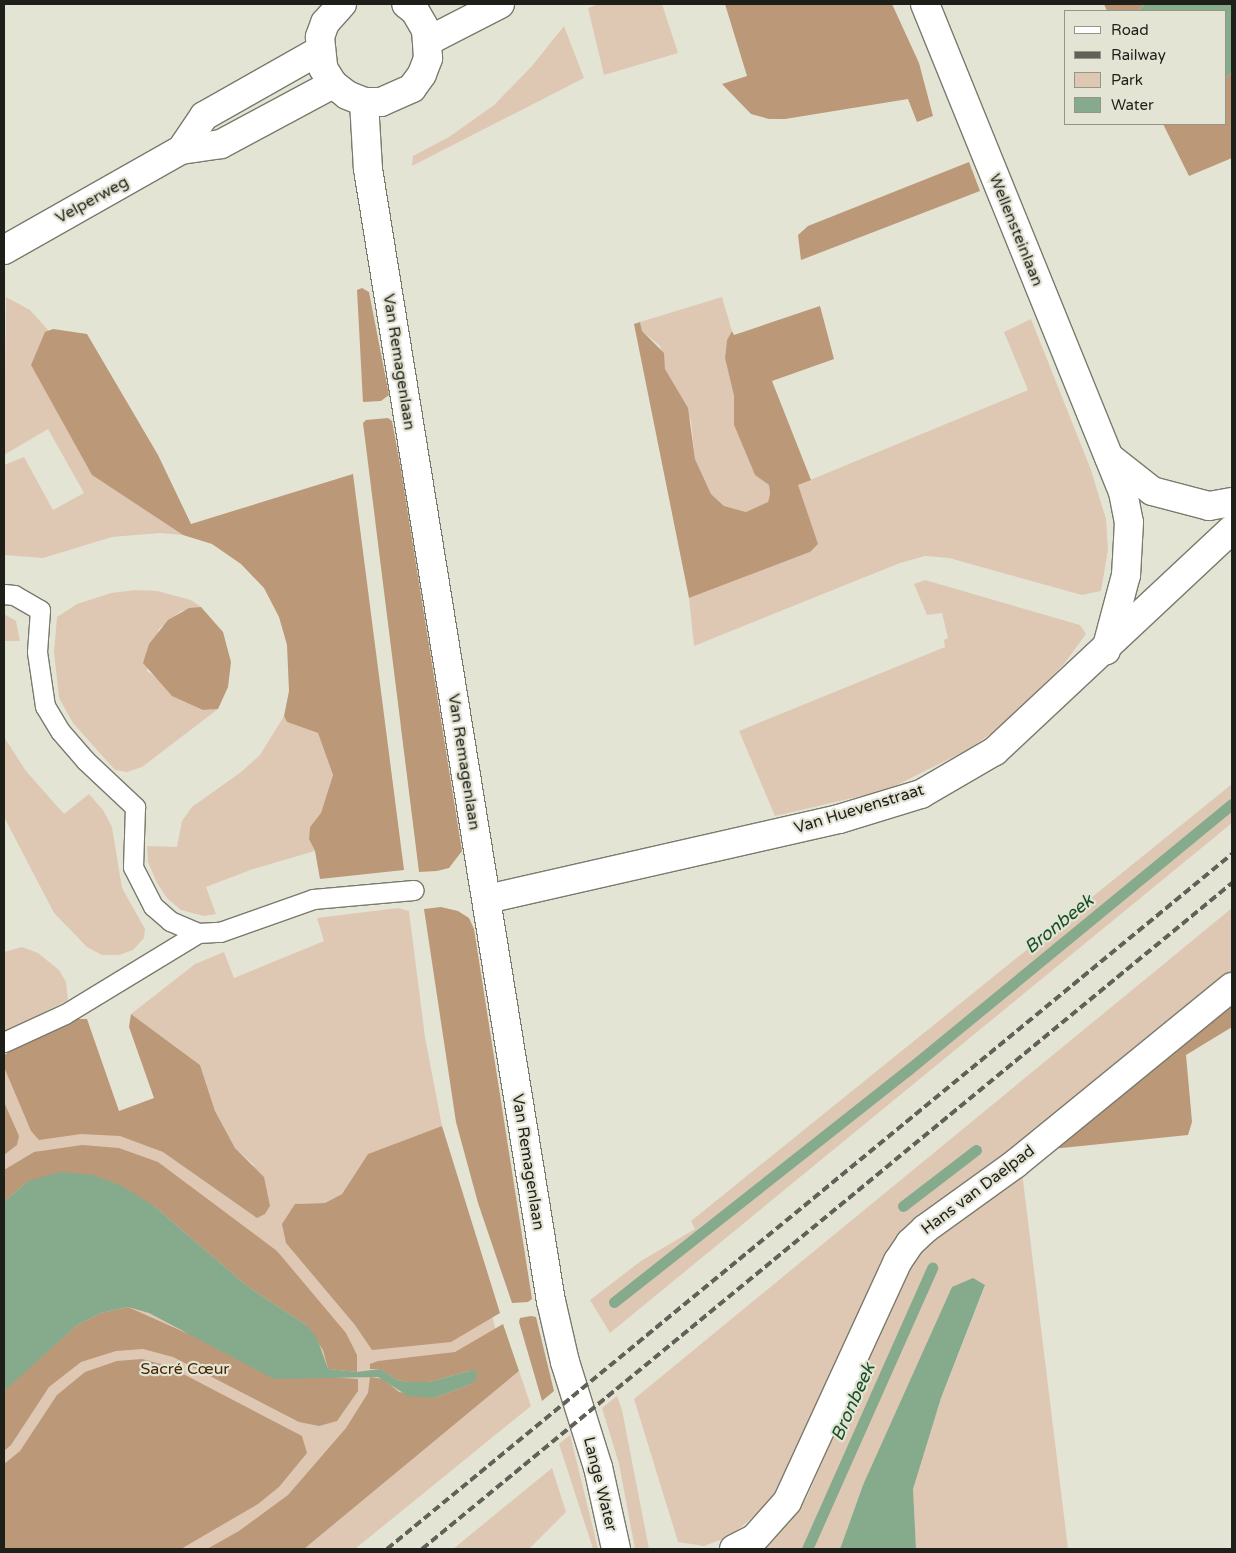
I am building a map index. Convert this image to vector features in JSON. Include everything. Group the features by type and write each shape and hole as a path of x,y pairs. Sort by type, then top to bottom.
{"street":[{"path":"428,41 500,4"},
{"name":"Wellensteinlaan","path":"924,4 1123,492 1129,522 1126,574 1106,650"},
{"path":"335,6 325,23 319,51 323,68 333,84 347,95 364,102 381,102 398,97 412,88 422,74 428,58 428,41 417,6"},
{"name":"Velperweg","path":"181,150 204,116 319,51"},
{"name":"Velperweg","path":"4,250 181,150 220,144 333,84"},
{"name":"Van Remagenlaan","path":"364,102 368,169 551,1301 565,1362 584,1418"},
{"name":"Wellensteinlaan","path":"1108,456 1152,491 1209,506 1232,502"},
{"name":"Van Huevenstraat","path":"486,900 830,821 921,794 995,752 1106,650 1232,529"},
{"name":"Hans van Daelpad","path":"734,1549 754,1539 787,1502 898,1261 910,1243 925,1229 1015,1164 1232,987"},
{"name":"Lange Water","path":"584,1418 598,1467 616,1549"}],"lane":[{"path":"4,594 14,595 40,610 40,682 46,706 60,731 85,760 134,807 133,868 142,890 153,906 170,921 198,933 220,932 314,899 414,890"},
{"path":"4,1042 65,1014 198,933"}],"green space":[{"path":"599,4 662,4 678,53 604,75 588,8"},
{"path":"564,26 584,78 412,166 413,156 449,137 494,105 532,66"},
{"path":"6,297 30,310 49,331 45,333 92,475 183,535 160,533 112,537 43,558 4,555 4,465 24,457 53,510 84,493 48,429 4,455"},
{"path":"722,297 732,331 727,340 725,358 734,396 734,425 755,475 769,485 770,494 768,502 746,512 724,506 711,494 695,459 691,421 665,369 660,346 642,331 640,322"},
{"path":"1031,319 1091,470 1106,519 1108,550 1101,591 1082,595 949,558 925,556 900,563 694,646 689,598 810,552 798,485 1028,390 1004,332"},
{"path":"925,580 1080,625 1086,634 1064,664 1004,724 971,748 887,790 775,816 739,731 945,647 944,640 948,638 942,613 927,615 914,584"},
{"path":"135,590 157,591 191,600 201,607 181,611 159,629 147,671 203,710 218,709 142,767 127,772 115,770 73,723 59,698 54,652 57,617 77,604 111,593"},
{"path":"4,614 16,621 20,641 4,641"},
{"path":"284,716 287,722 318,733 333,775 321,814 310,827 309,839 315,851 253,869 206,887 216,914 204,916 181,910 167,898 157,883 148,862 147,846 177,847 182,821 192,807 241,772 260,755"},
{"path":"4,737 26,771 64,814 89,794 103,810 112,827 122,888 145,929 144,938 133,950 119,955 102,955 87,947 54,913 4,817"},
{"path":"1232,784 1232,823 610,1333 590,1300 641,1261 695,1229 691,1221"},
{"name":"Sacré Cœur","path":"398,908 409,911 425,1037 442,1126 368,1154 342,1194 325,1203 295,1204 298,1225 441,1131 508,1374 300,1549 4,1549 4,1055 83,1106 255,1166 235,1148 215,1111 200,1065 131,1014 195,964 224,952 234,978 324,941 317,918"},
{"path":"1232,908 1232,974 1008,1156 920,1219 784,1484 770,1502 731,1536 704,1546 678,1542 634,1399"},
{"path":"22,947 38,953 59,970 66,982 68,1000 4,1033 4,952"},
{"path":"1022,1172 1068,1549 916,1549 912,1489 941,1398 985,1286 863,1485 840,1549 759,1549 791,1520 807,1497 903,1275 914,1257 932,1238"},
{"path":"519,1371 531,1406 355,1549 304,1549"},
{"path":"617,1396 622,1410 649,1549 635,1549 619,1464 602,1408"},
{"path":"570,1435 598,1549 593,1549 559,1444"},
{"path":"552,1468 566,1512 529,1549 453,1549"}],"shaded area":[{"path":"725,4 892,4 919,63 933,116 917,122 908,99 785,119 769,119 751,114 722,84 747,76"},
{"path":"1104,4 1145,4 1139,10 1107,10"},
{"path":"1232,72 1232,158 1189,176 1164,125 1226,125 1226,77"},
{"path":"969,162 980,191 801,260 798,235 808,226"},
{"path":"362,288 369,292 389,395 381,401 363,402 357,290"},
{"path":"820,306 834,359 772,381 811,480 798,485 818,544 810,552 689,598 634,324 640,322 642,331 664,353 665,369 688,408 695,459 711,494 724,506 746,512 768,502 770,494 769,485 755,475 734,425 734,396 725,358 727,340 732,331 734,335"},
{"path":"53,329 87,334 158,455 191,524 353,474 404,870 320,879 315,851 309,839 310,827 321,813 333,775 318,733 287,722 284,716 289,691 287,645 279,617 264,588 241,564 212,544 183,535 92,475 31,365 45,332"},
{"path":"388,418 392,421 401,470 462,851 449,868 437,871 419,872 363,423 366,420"},
{"path":"201,607 223,632 231,662 228,687 218,709 203,710 172,696 143,663 149,644 168,620 189,608"},
{"path":"441,907 458,911 469,918 474,929 532,1299 528,1302 512,1303 478,1203 456,1122 424,909"},
{"path":"1232,1003 1232,1027 1186,1055 1192,1122 1188,1135 1052,1149"},
{"path":"131,1014 200,1065 215,1111 235,1148 264,1177 270,1206 265,1214 257,1218 163,1152 120,1136 81,1134 39,1140 31,1131 4,1067 4,1055 69,1019 87,1019 119,1111 154,1098 129,1027"},
{"path":"4,1102 19,1136 17,1145 4,1155"},
{"path":"442,1126 500,1313 451,1342 372,1350 355,1325 286,1243 282,1224 295,1204 325,1203 342,1194 368,1154"},
{"path":"82,1145 119,1148 158,1162 277,1251 346,1333 357,1355 357,1372 328,1369 323,1350 306,1325 247,1286 154,1206 28,1181 4,1202 4,1170 34,1152"},
{"path":"128,1307 184,1332 328,1377 358,1379 358,1391 337,1421 319,1426 299,1422 173,1357 143,1349 116,1351 81,1362 49,1387 11,1445 4,1451 4,1391 7,1387 77,1325 101,1313"},
{"path":"536,1317 554,1391 542,1401 519,1322 520,1318"},
{"path":"503,1324 519,1371 304,1549 207,1549 239,1531 288,1495 346,1428 368,1393 370,1377 383,1379 399,1392 434,1398 471,1384 469,1371 429,1382 408,1382 397,1380 380,1369 370,1369 370,1364 378,1361 455,1352"},
{"path":"142,1359 168,1366 302,1436 307,1453 279,1487 258,1504 181,1549 4,1549 4,1464 20,1451 57,1395 85,1372 117,1361"}],"water":[{"path":"1145,4 1232,4 1232,72 1226,77 1226,10 1139,10"},
{"path":"60,1172 93,1175 120,1185 154,1206 247,1286 306,1325 317,1338 328,1369 357,1372 380,1369 397,1380 408,1382 429,1382 473,1370 477,1371 476,1379 471,1384 434,1398 408,1396 378,1377 274,1379 149,1313 128,1307 101,1313 77,1325 4,1391 4,1202 28,1181"},
{"path":"973,1278 985,1285 941,1398 913,1489 916,1549 840,1549 863,1485 952,1287"}],"waterway":[{"name":"Bronbeek","path":"614,1302 908,1070 1232,804"},
{"name":"Bronbeek","path":"903,1206 976,1150"},
{"name":"Bronbeek","path":"807,1549 932,1268"}],"railway":[{"path":"387,1549 1232,854"},
{"path":"422,1549 1232,883"}]}
